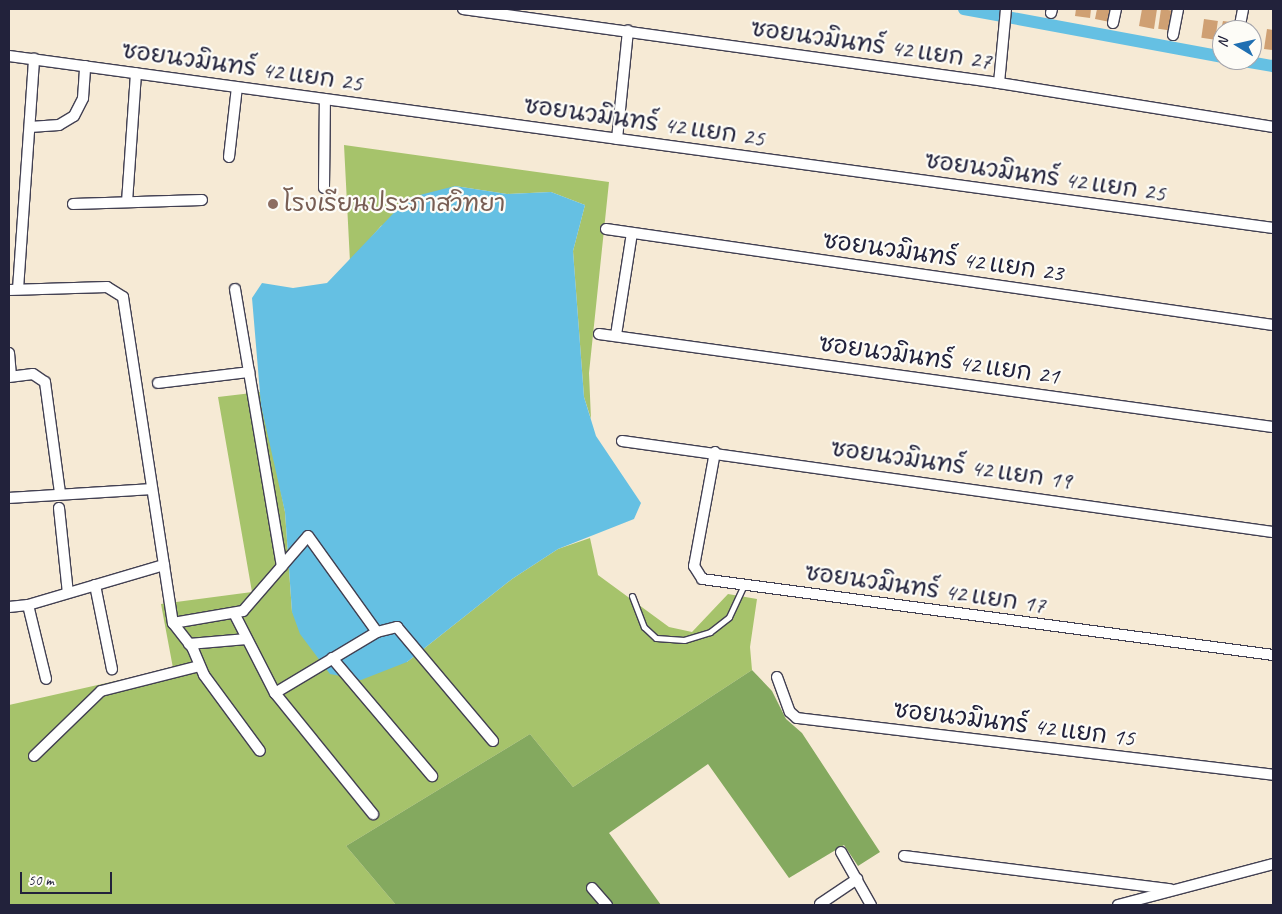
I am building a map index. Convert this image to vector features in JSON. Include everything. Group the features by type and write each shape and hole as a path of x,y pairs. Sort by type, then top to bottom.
{"street":[{"name":"ซอยนวมินทร์ 42 แยก 27","path":"463,9 998,83 1273,127"},
{"path":"998,83 1006,9"},
{"path":"1113,23 1116,9"},
{"path":"1173,35 1178,9"},
{"path":"617,139 628,31"},
{"name":"ซอยนวมินทร์ 42 แยก 25","path":"9,56 1273,228"},
{"path":"34,59 30,127 14,289 107,287 120,292 173,623 189,644 200,666 260,751"},
{"path":"30,127 59,125 74,116 83,98 85,66"},
{"path":"127,202 136,73"},
{"path":"228,157 237,87"},
{"path":"324,188 325,99"},
{"path":"73,204 202,200"},
{"name":"ซอยนวมินทร์ 42 แยก 23","path":"606,229 1273,325"},
{"path":"616,335 632,233"},
{"path":"236,289 282,566"},
{"name":"ซอยนวมินทร์ 42 แยก 21","path":"599,334 1273,427"},
{"path":"9,354 10,376 33,374 45,382 60,493"},
{"path":"158,383 250,372"},
{"name":"ซอยนวมินทร์ 42 แยก 19","path":"622,441 715,452 1273,532"},
{"name":"ซอยนวมินทร์ 42 แยก 17","path":"715,452 695,571 702,579 1273,655"},
{"path":"9,498 60,493 152,489"},
{"path":"59,508 68,593"},
{"path":"173,623 243,611 308,536 377,632"},
{"path":"9,607 28,605 164,565"},
{"path":"95,585 112,669"},
{"path":"28,605 46,680"},
{"path":"234,613 275,693 373,814"},
{"path":"275,693 377,632 397,627 493,741"},
{"path":"189,644 247,639"},
{"path":"332,658 432,776"},
{"path":"34,756 101,692 200,666"},
{"name":"ซอยนวมินทร์ 42 แยก 15","path":"777,677 790,712 797,718 1273,775"},
{"path":"841,852 872,905"},
{"path":"904,856 1170,889"},
{"path":"1118,905 1170,889 1273,864"},
{"path":"820,904 857,879"},
{"path":"592,888 607,905"}],"lane":[{"path":"632,596 644,627 656,638 684,640 710,632 729,617 744,584"}],"green space":[{"path":"344,145 609,182 589,373 591,419 584,397 573,251 585,205 551,192 507,194 455,186 381,226 350,262"},
{"path":"261,392 285,512 292,612 407,662 512,579 558,549 590,538 598,575 669,627 692,632 728,594 757,599 750,647 752,670 573,787 530,734 346,846 396,905 9,905 9,705 173,668 161,604 252,592 218,397"},
{"path":"752,670 772,691 786,719 802,733 880,852 858,866 844,845 789,878 708,764 609,833 661,905 396,905 346,846 530,734 573,787"}],"water":[{"path":"455,186 507,194 551,192 585,205 573,251 584,397 596,436 641,503 634,519 558,549 512,579 407,662 361,680 330,674 300,634 292,612 285,512 261,405 252,298 262,283 293,288 327,283 408,198"}],"building":[{"path":"1076,9 1091,9 1090,18 1075,16"},
{"path":"1097,9 1112,9 1110,22 1095,19"},
{"path":"1142,9 1157,9 1154,29 1139,26"},
{"path":"1161,9 1175,11 1172,31 1158,29"},
{"path":"1204,19 1212,20 1212,39 1201,38"},
{"path":"1267,29 1273,30 1273,50 1264,49"}],"waterway":[{"path":"964,9 1212,55"},
{"path":"1262,64 1273,66"}],"place":[{"name":"โรงเรียนประภาสวิทยา","path":"273,204"}]}
